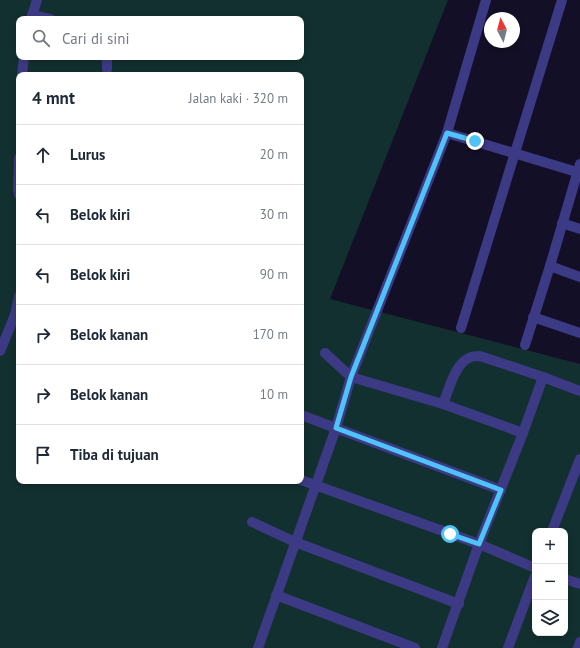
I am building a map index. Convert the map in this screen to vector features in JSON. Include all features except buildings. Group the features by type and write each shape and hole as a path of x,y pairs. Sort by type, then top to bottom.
{"street":[{"path":"32,16 37,0"},
{"path":"258,648 336,428 351,377 447,133 486,0"},
{"path":"461,328 562,0"},
{"path":"22,72 24,60"},
{"path":"107,60 107,69"},
{"path":"447,133 579,170 525,345"},
{"path":"562,223 580,228"},
{"path":"550,266 580,277"},
{"path":"533,316 580,333"},
{"path":"0,351 16,317"},
{"path":"325,353 351,377 443,404 523,433"},
{"path":"443,404 457,370 462,362 470,357 480,356 580,391"},
{"path":"442,648 459,604 479,544 523,433 543,377"},
{"path":"304,416 501,490"},
{"path":"553,528 580,459"},
{"path":"304,481 479,544 532,567"},
{"path":"252,522 295,542 459,604"},
{"path":"568,580 580,584"},
{"path":"508,648 532,584"},
{"path":"276,596 415,648"},
{"path":"578,648 580,642"}],"green space":[{"path":"0,0 448,0 330,299 580,364 580,648 0,648"}],"route":[{"path":"450,534 479,544 501,490 336,428 351,377 447,133 475,141"}]}
